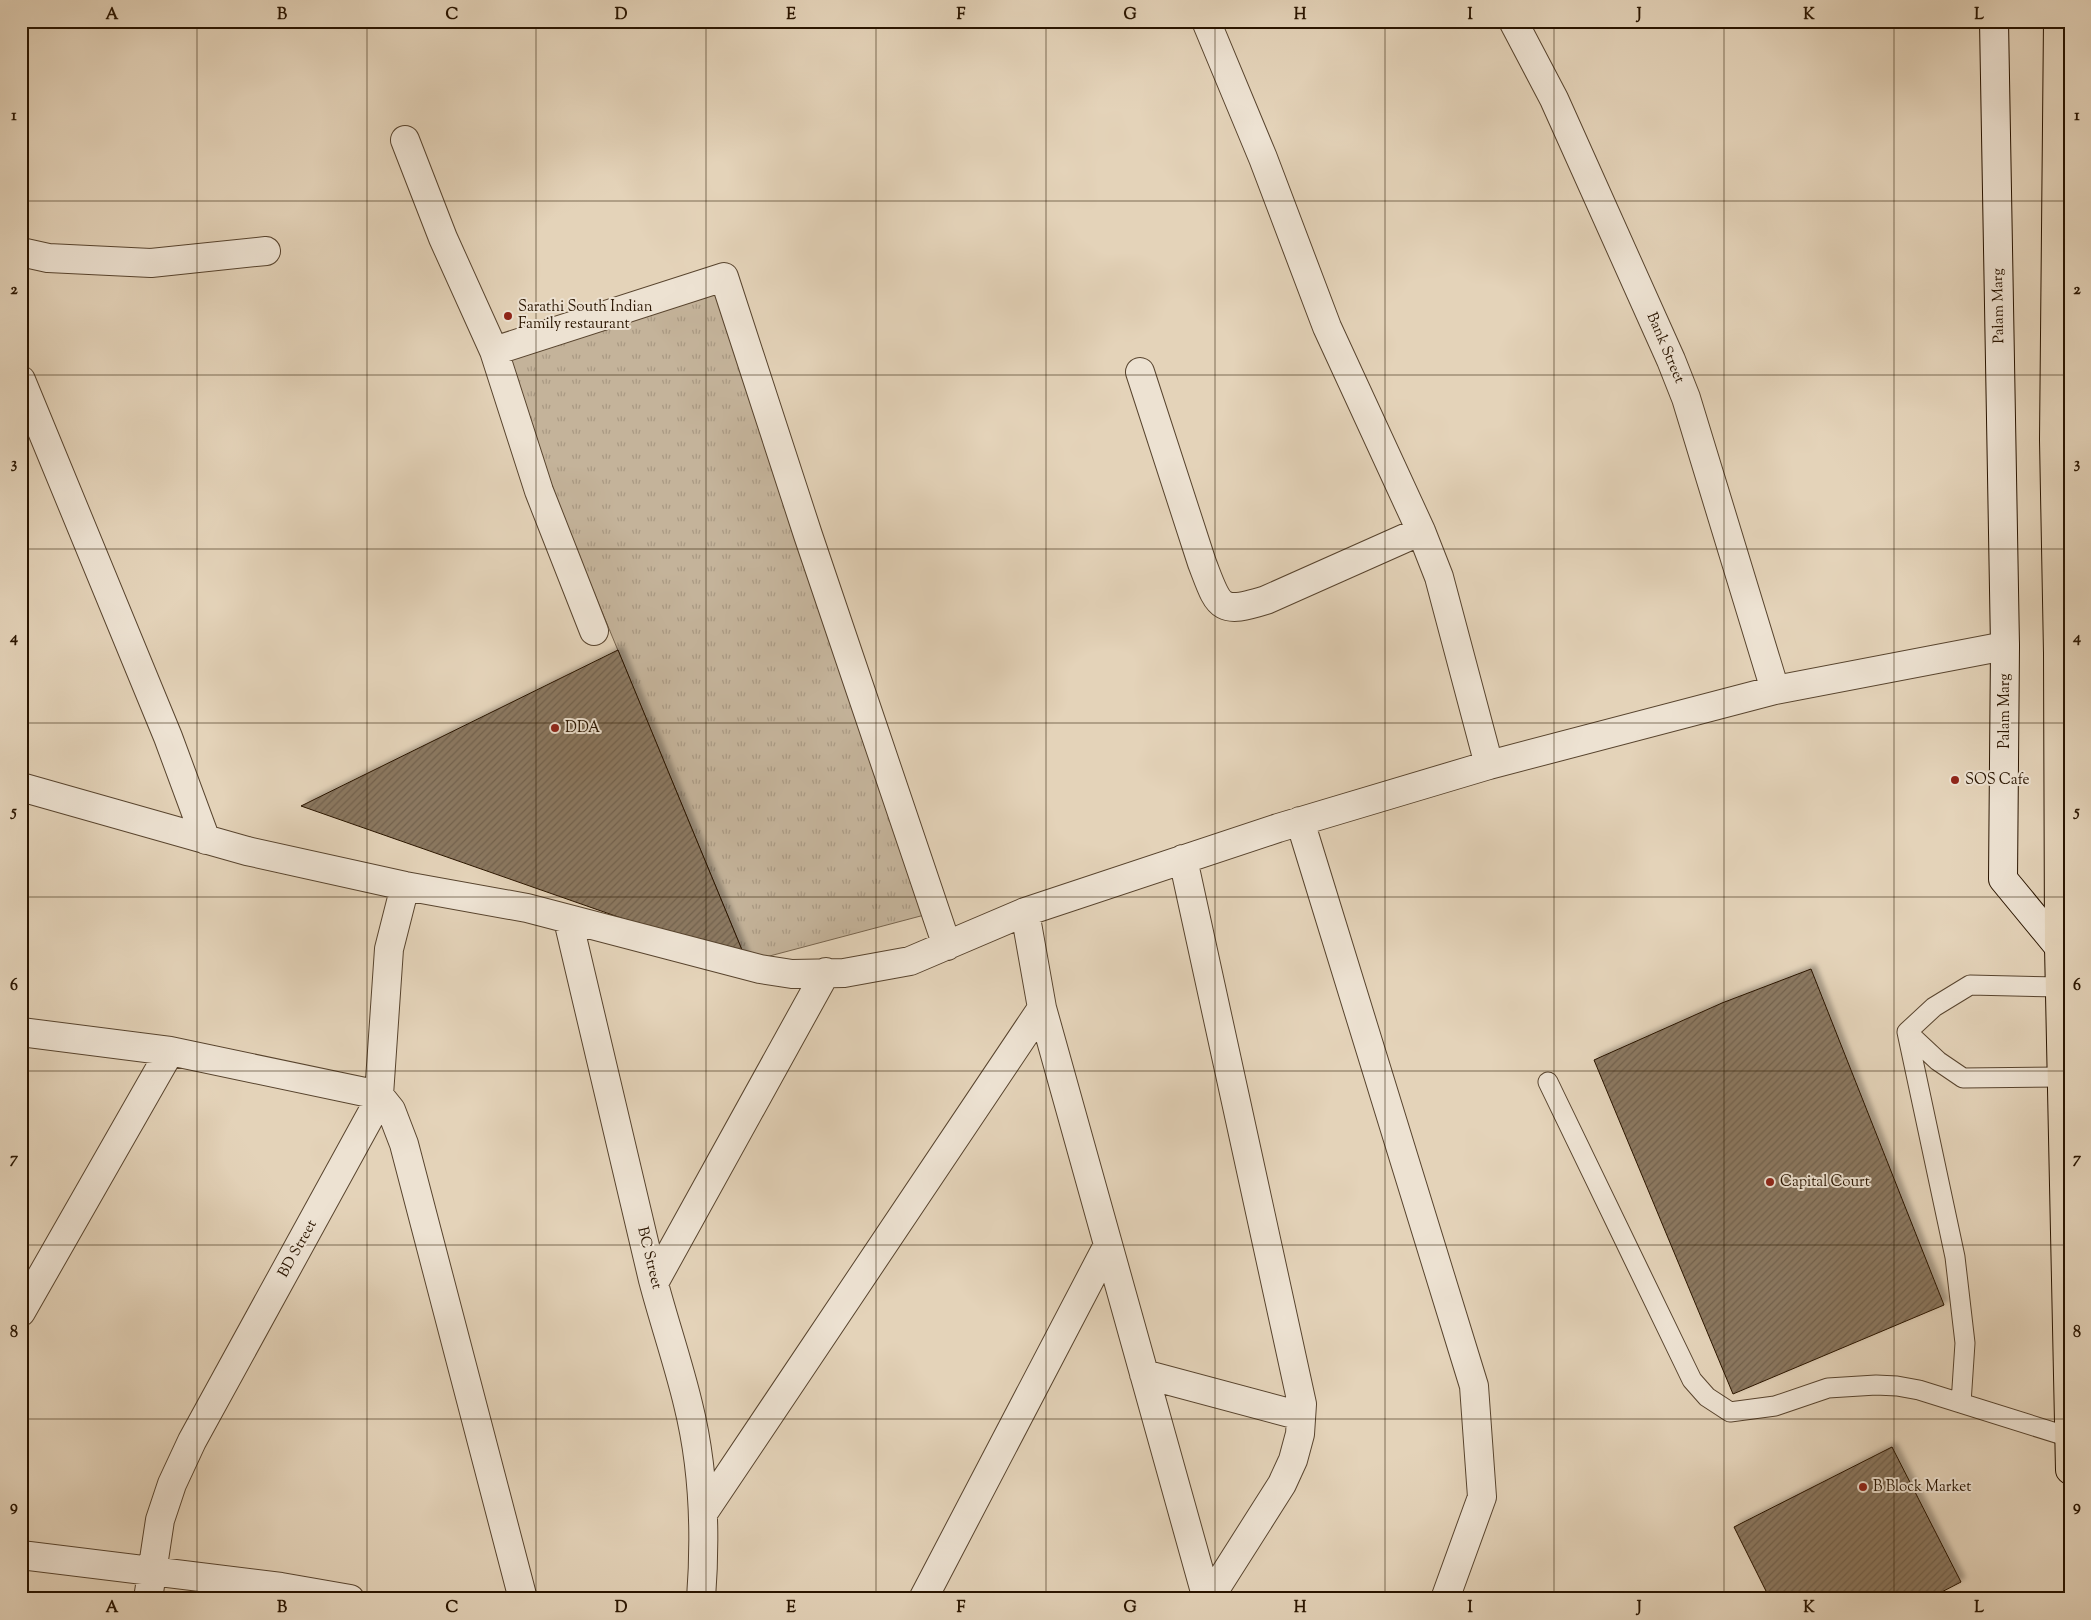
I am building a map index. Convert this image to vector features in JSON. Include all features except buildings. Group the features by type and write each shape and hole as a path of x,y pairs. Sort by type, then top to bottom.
{"main road":[{"path":"2058,21 2054,440 2059,947 2070,1470"}],"street":[{"path":"1206,21 1263,158 1327,327 1422,531 1439,577 1489,765"},
{"name":"Palam Marg","path":"1994,21 2005,646 2003,879 2059,947"},
{"name":"Bank Street","path":"1517,22 1554,99 1672,360 1686,398 1775,690"},
{"path":"404,140 443,238 494,351 539,491 594,631"},
{"path":"21,252 48,258 152,263 266,250"},
{"path":"494,351 724,276 808,535 947,946"},
{"path":"1140,372 1202,563 1210,583 1225,607 1234,608 1266,600 1422,531"},
{"path":"21,380 168,737 206,840"},
{"path":"21,787 247,851 404,886 527,908 760,969 792,974 844,973 902,962 947,946 1025,912 1300,821 1489,765 1775,690 2005,646"},
{"path":"1300,821 1474,1386 1482,1497 1445,1599"},
{"path":"1183,859 1302,1404 1300,1434 1293,1460 1282,1484 1208,1599"},
{"name":"BD Street","path":"148,1599 160,1520 172,1484 192,1441 362,1134 379,1095 389,950 404,886"},
{"path":"1025,912 1042,1008 1208,1599"},
{"name":"BC Street","path":"568,920 654,1283 688,1404 701,1473 704,1512 704,1564 700,1599"},
{"path":"654,1283 826,972"},
{"path":"704,1512 1042,1008"},
{"path":"21,1032 170,1051 379,1095 391,1110 404,1144 523,1599"},
{"path":"21,1311 170,1051"},
{"path":"923,1599 1108,1245"},
{"path":"1144,1374 1301,1416"},
{"path":"21,1555 281,1587 350,1599"}],"lane":[{"path":"1908,1032 1934,1007 1970,985 2060,987"},
{"path":"1908,1032 1938,1061 1963,1078 2062,1077"},
{"path":"1908,1032 1955,1257 1965,1343 1961,1403"},
{"path":"1548,1082 1692,1380 1707,1397 1730,1412 1774,1406 1828,1388 1876,1385 1897,1386 1920,1390 2069,1437"}],"green space":[{"path":"724,277 932,913 747,962 494,351"}],"place":[{"name":"Sarathi South Indian Family restaurant","path":"508,316"},
{"name":"DDA","path":"555,728"},
{"name":"SOS Cafe","path":"1955,780"},
{"name":"Capital Court","path":"1770,1182"},
{"name":"B Block Market","path":"1863,1487"}]}
